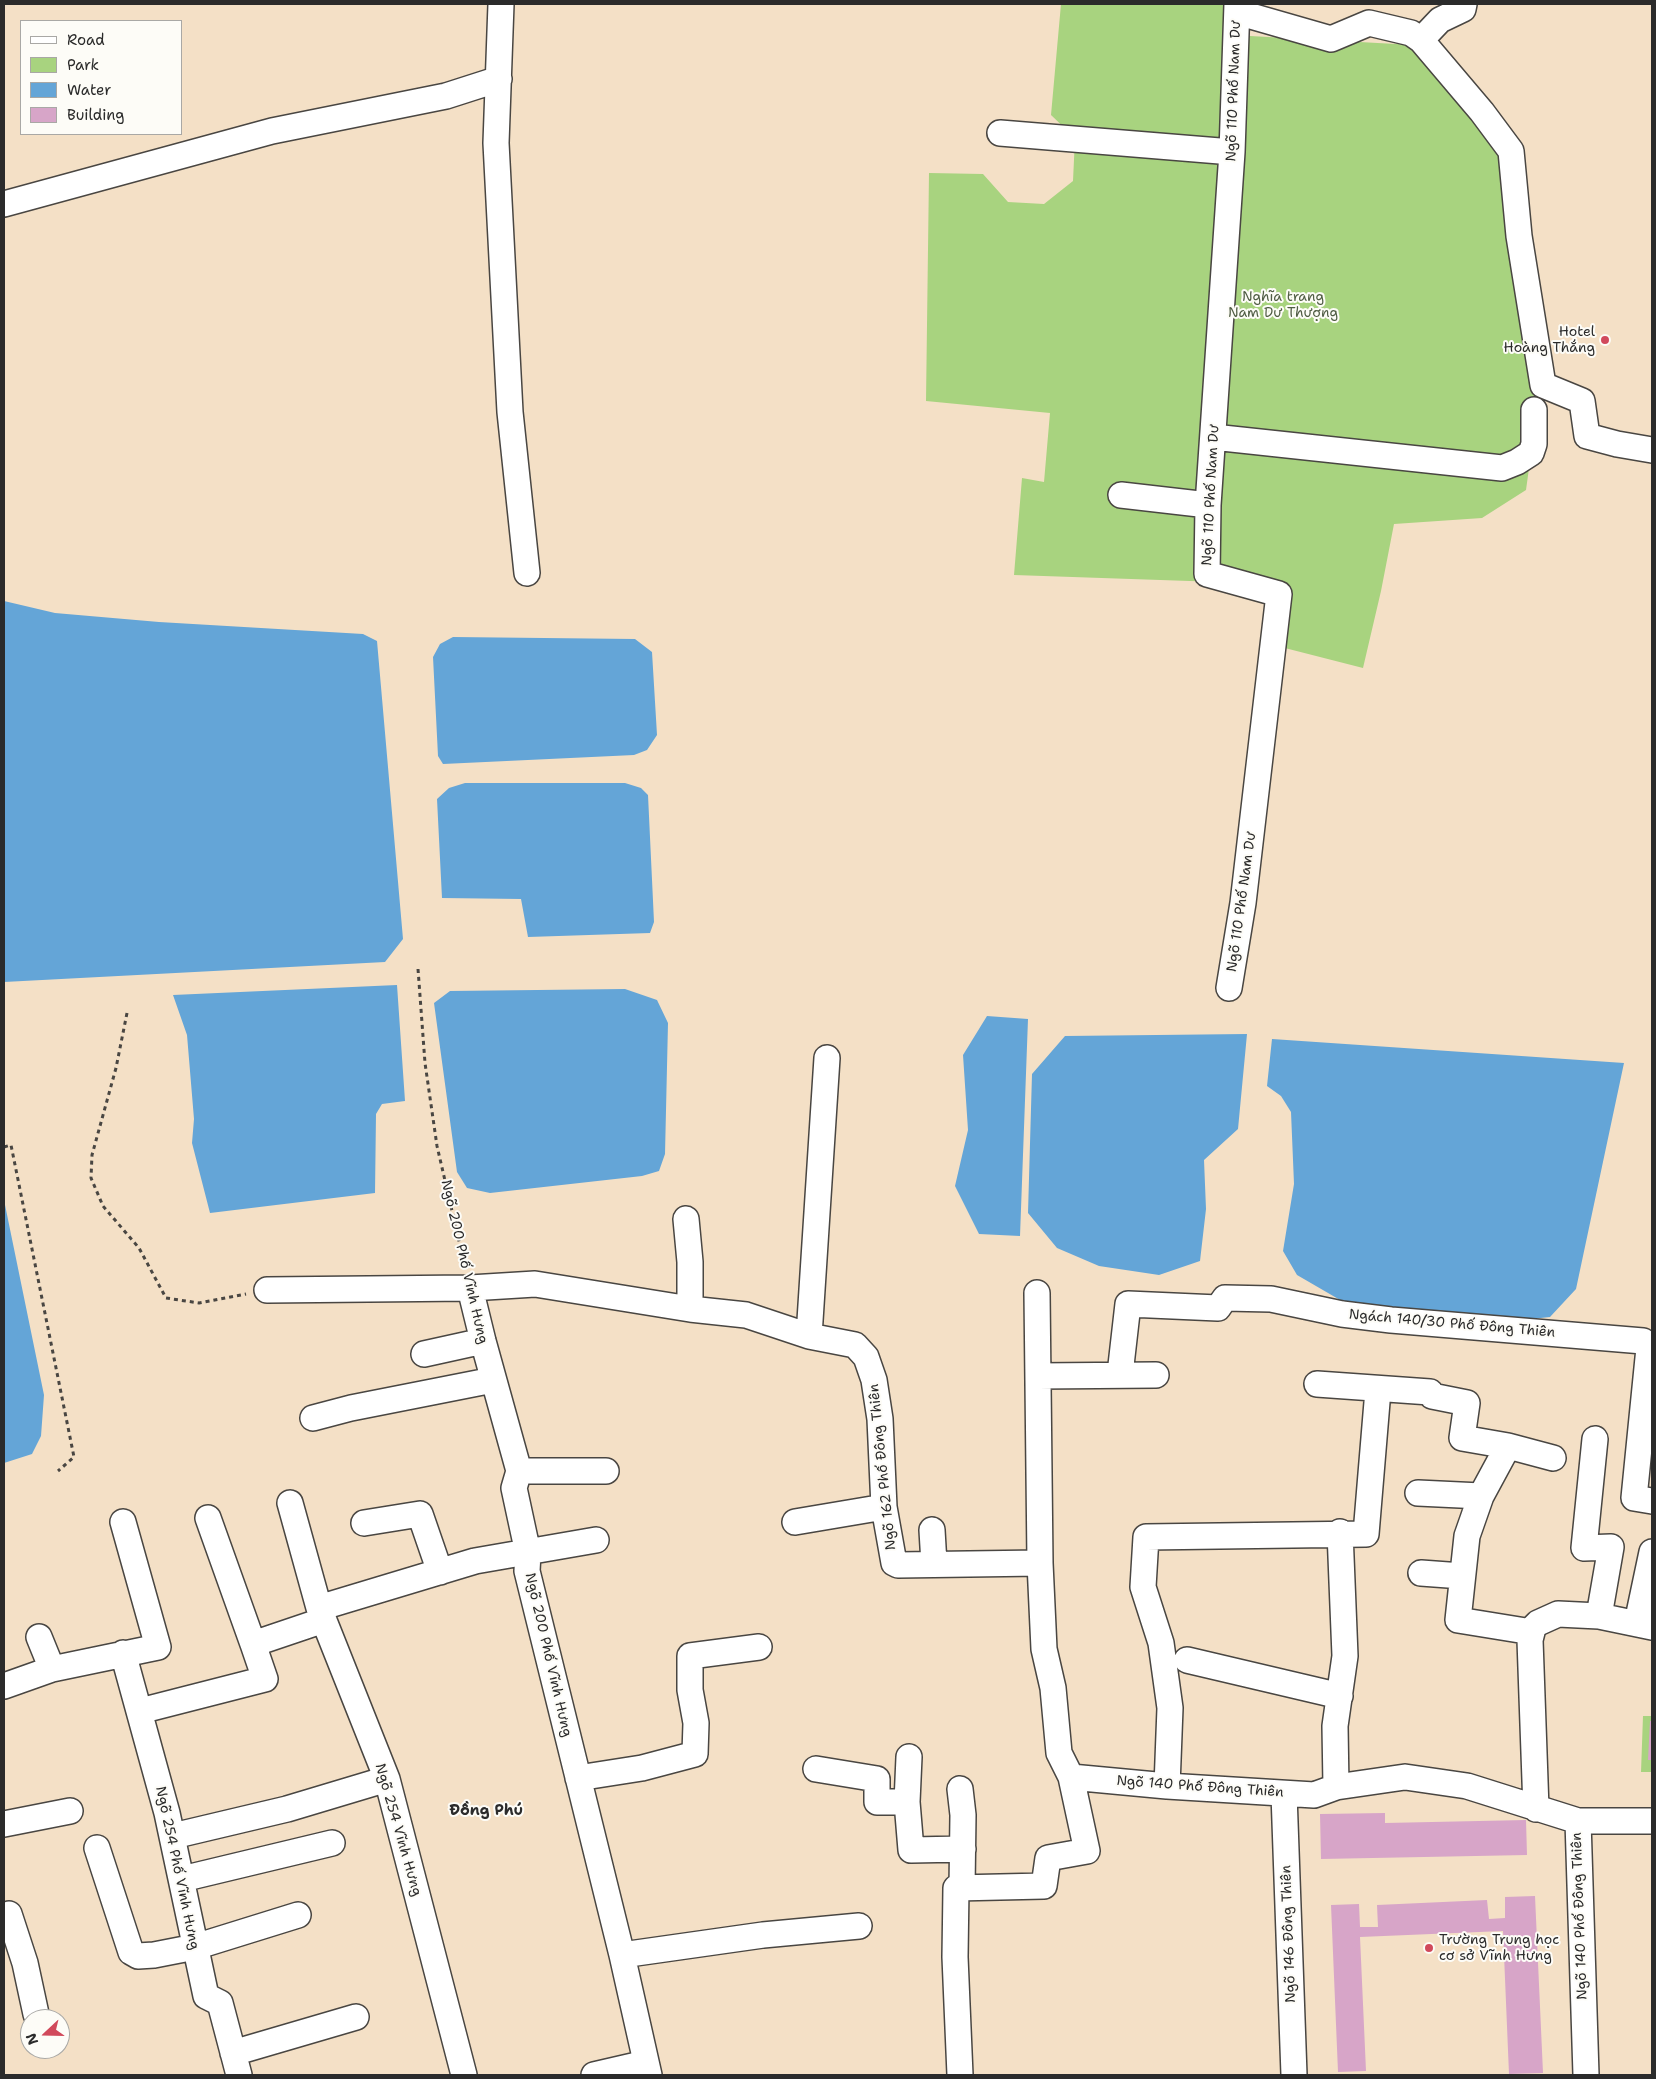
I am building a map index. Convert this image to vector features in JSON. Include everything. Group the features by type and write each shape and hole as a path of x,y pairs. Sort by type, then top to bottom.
{"street":[{"path":"501,4 496,143 510,412 527,572"},
{"path":"1420,40 1440,20 1463,9 1464,4"},
{"path":"1237,8 1331,39 1369,23 1411,33 1420,40 1482,112 1511,151 1519,236 1543,385 1582,401 1587,436 1617,444 1652,450"},
{"name":"Ngõ 110 Phố Nam Dư","path":"1229,988 1244,903 1279,594 1207,574 1208,505 1232,152 1237,8"},
{"path":"4,204 272,131 446,96 499,79"},
{"path":"1000,133 1232,152"},
{"path":"1213,437 1502,468 1531,454 1534,444 1534,410"},
{"path":"1121,495 1208,505"},
{"path":"809,1336 827,1058"},
{"path":"686,1219 690,1262 690,1309"},
{"name":"Ngõ 162 Phố Đông Thiên","path":"267,1290 470,1288 534,1284 690,1309 746,1315 809,1336 855,1345 869,1364 874,1380 880,1419 884,1507 894,1563 898,1565 1040,1563"},
{"name":"Ngõ 200 Phố Vĩnh Hưng","path":"470,1288 493,1380 520,1471 514,1488 528,1553 527,1571 622,1955 647,2069"},
{"path":"960,2075 956,1888 1044,1886 1048,1858 1087,1851 1071,1777 1059,1753 1052,1688 1044,1649 1040,1563 1037,1293"},
{"name":"Ngách 140/30 Phố Đông Thiên","path":"1120,1374 1128,1304 1218,1308 1225,1298 1271,1299 1342,1314 1391,1320 1642,1341 1650,1343 1634,1498 1652,1501"},
{"path":"424,1354 483,1341"},
{"path":"1038,1376 1156,1374"},
{"path":"313,1418 351,1408 493,1380"},
{"path":"1317,1384 1378,1390 1430,1392 1432,1396 1467,1403 1462,1438 1508,1446 1553,1458"},
{"path":"1167,1786 1170,1708 1161,1643 1143,1587 1146,1537 1340,1532 1366,1534 1378,1390"},
{"path":"1595,1439 1584,1548 1611,1547 1599,1616"},
{"path":"1508,1446 1481,1496 1467,1536 1458,1620 1532,1632"},
{"path":"520,1471 606,1470"},
{"path":"1418,1493 1481,1496"},
{"name":"Ngõ 254 Vĩnh Hưng","path":"290,1503 322,1614 386,1780 464,2075"},
{"path":"795,1522 884,1507"},
{"path":"364,1523 420,1514 440,1572"},
{"path":"140,1711 265,1678 208,1518"},
{"path":"4,1686 52,1669 158,1647 122,1522"},
{"path":"932,1530 934,1564"},
{"path":"1336,1787 1335,1726 1345,1656 1340,1532"},
{"path":"253,1644 322,1614 475,1561 596,1540"},
{"path":"1536,1809 1532,1632 1538,1622 1558,1614 1599,1616 1645,1625 1652,1552"},
{"path":"1421,1574 1462,1576"},
{"path":"39,1637 52,1669"},
{"path":"578,1778 642,1768 695,1754 696,1723 690,1690 690,1656 759,1647"},
{"name":"Ngõ 254 Phố Vĩnh Hưng","path":"123,1653 173,1836 194,1947 206,1996 220,2003 236,2064"},
{"path":"1187,1660 1340,1696"},
{"path":"909,1757 907,1802 911,1850 962,1849"},
{"path":"816,1769 877,1779 877,1802 907,1802"},
{"name":"Ngõ 140 Phố Đông Thiên","path":"1071,1777 1167,1786 1314,1795 1336,1787 1405,1777 1468,1786 1578,1821 1586,2075"},
{"path":"173,1836 287,1809 386,1780"},
{"path":"960,1789 963,1815 962,1888"},
{"name":"Ngõ 146 Đông Thiên","path":"1284,1794 1294,2075"},
{"path":"4,1824 70,1811"},
{"path":"1578,1821 1652,1821"},
{"path":"182,1879 332,1843"},
{"path":"97,1848 131,1952 138,1956 154,1955 194,1947 298,1915"},
{"path":"4,1916 9,1914 25,1963 35,2009"},
{"path":"622,1955 763,1935 859,1926"},
{"path":"236,2064 356,2017"},
{"path":"594,2075 647,2069"}],"path":[{"name":"Ngõ 200 Phố Vĩnh Hưng","path":"418,969 425,1063 437,1146 470,1288"},
{"path":"127,1013 114,1076 92,1155 91,1178 103,1206 139,1248 166,1298 199,1303 267,1290"},
{"path":"4,1147 11,1145 74,1457 58,1471"}],"green space":[{"name":"Nghĩa trang Nam Dư Thượng","path":"1061,4 1233,4 1232,35 1414,45 1493,132 1513,185 1541,381 1526,490 1482,518 1394,524 1363,668 1277,646 1268,596 1219,582 1014,575 1022,478 1044,482 1050,413 926,401 929,173 983,174 1008,202 1044,204 1073,181 1075,138 1051,115"},
{"path":"1643,1716 1652,1716 1652,1772 1641,1772"}],"water":[{"path":"4,601 55,613 159,622 363,634 377,641 403,939 385,962 4,982"},
{"path":"453,637 635,639 652,652 657,735 647,750 634,755 443,764 438,756 433,657 440,644"},
{"path":"465,783 625,783 641,788 648,795 654,922 650,933 528,937 521,899 442,898 437,799 449,788"},
{"path":"397,985 405,1101 382,1104 376,1114 375,1193 210,1213 192,1143 194,1119 187,1035 173,995"},
{"path":"625,989 657,1000 668,1023 665,1154 659,1171 642,1176 490,1193 467,1188 457,1172 434,1003 450,991"},
{"path":"987,1016 1028,1019 1020,1236 979,1234 955,1186 968,1130 963,1055"},
{"path":"1247,1034 1238,1129 1204,1160 1206,1209 1200,1261 1159,1275 1099,1266 1057,1248 1028,1213 1032,1074 1065,1036"},
{"path":"1272,1039 1624,1063 1576,1289 1550,1317 1512,1321 1347,1304 1297,1275 1283,1251 1294,1184 1291,1112 1281,1096 1267,1086"},
{"path":"4,1200 44,1395 41,1436 32,1454 4,1463"}],"building":[{"path":"1650,1721 1652,1721 1652,1760 1648,1760"},
{"path":"1385,1813 1385,1823 1526,1820 1527,1855 1321,1859 1320,1814"},
{"path":"1535,1896 1543,2073 1509,2074 1503,1931 1360,1937 1366,2071 1338,2072 1331,1905 1359,1904 1360,1927 1378,1927 1377,1905 1487,1900 1489,1919 1505,1918 1505,1897"}],"place":[{"name":"Hotel Hoàng Thắng","path":"1605,340"},
{"name":"Trường Trung học cơ sở Vĩnh Hưng","path":"1429,1948"}],"district":[{"name":"Đồng Phú","path":"486,1811"}]}
